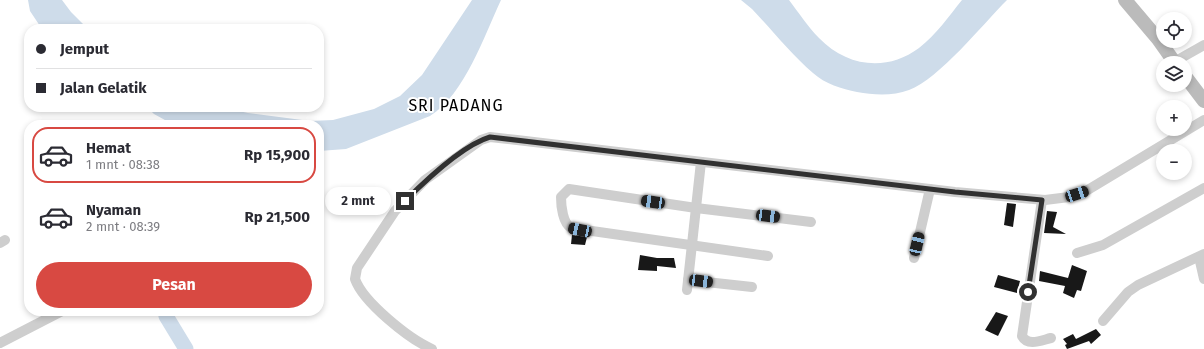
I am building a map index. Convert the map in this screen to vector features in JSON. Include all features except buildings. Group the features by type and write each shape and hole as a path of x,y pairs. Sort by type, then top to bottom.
{"main road":[{"path":"1124,0 1158,39 1171,56"},
{"path":"1192,85 1204,101"}],"street":[{"path":"1185,56 1204,45"},
{"path":"432,349 412,339 364,295 355,279 357,268 395,211 425,180 468,148 481,140 490,137 930,189 1042,200 1069,197 1086,191 1204,120"},
{"path":"701,162 688,285 752,287"},
{"path":"1077,253 1103,244 1204,188"},
{"path":"768,256 571,228 568,226 564,218 561,197 568,189 696,208 811,222"},
{"path":"914,258 930,189"},
{"path":"1042,200 1022,336 1023,339 1032,342 1051,338"},
{"path":"1103,321 1128,292 1138,285 1201,255 1204,278"},
{"path":"0,343 52,316"}],"water":[{"path":"28,0 62,0 83,24 39,24 30,11"},
{"path":"472,0 501,0 472,63 453,94 442,106 430,116 346,149 324,151 324,120 333,120 374,109 400,96 422,75"},
{"path":"741,0 789,0 811,29 830,48 855,60 868,63 881,63 894,61 907,56 919,48 937,31 962,0 1007,0 934,75 921,84 903,92 877,94 857,92 834,86 818,77 797,58 752,9"},
{"path":"152,112 243,112 302,120 165,120"}],"waterway":[{"path":"166,316 186,349"}],"district":[{"name":"SRI PADANG","path":"456,105"}],"route":[{"path":"405,201 425,180 468,148 481,140 490,137 955,192 1042,200 1028,292"}]}
